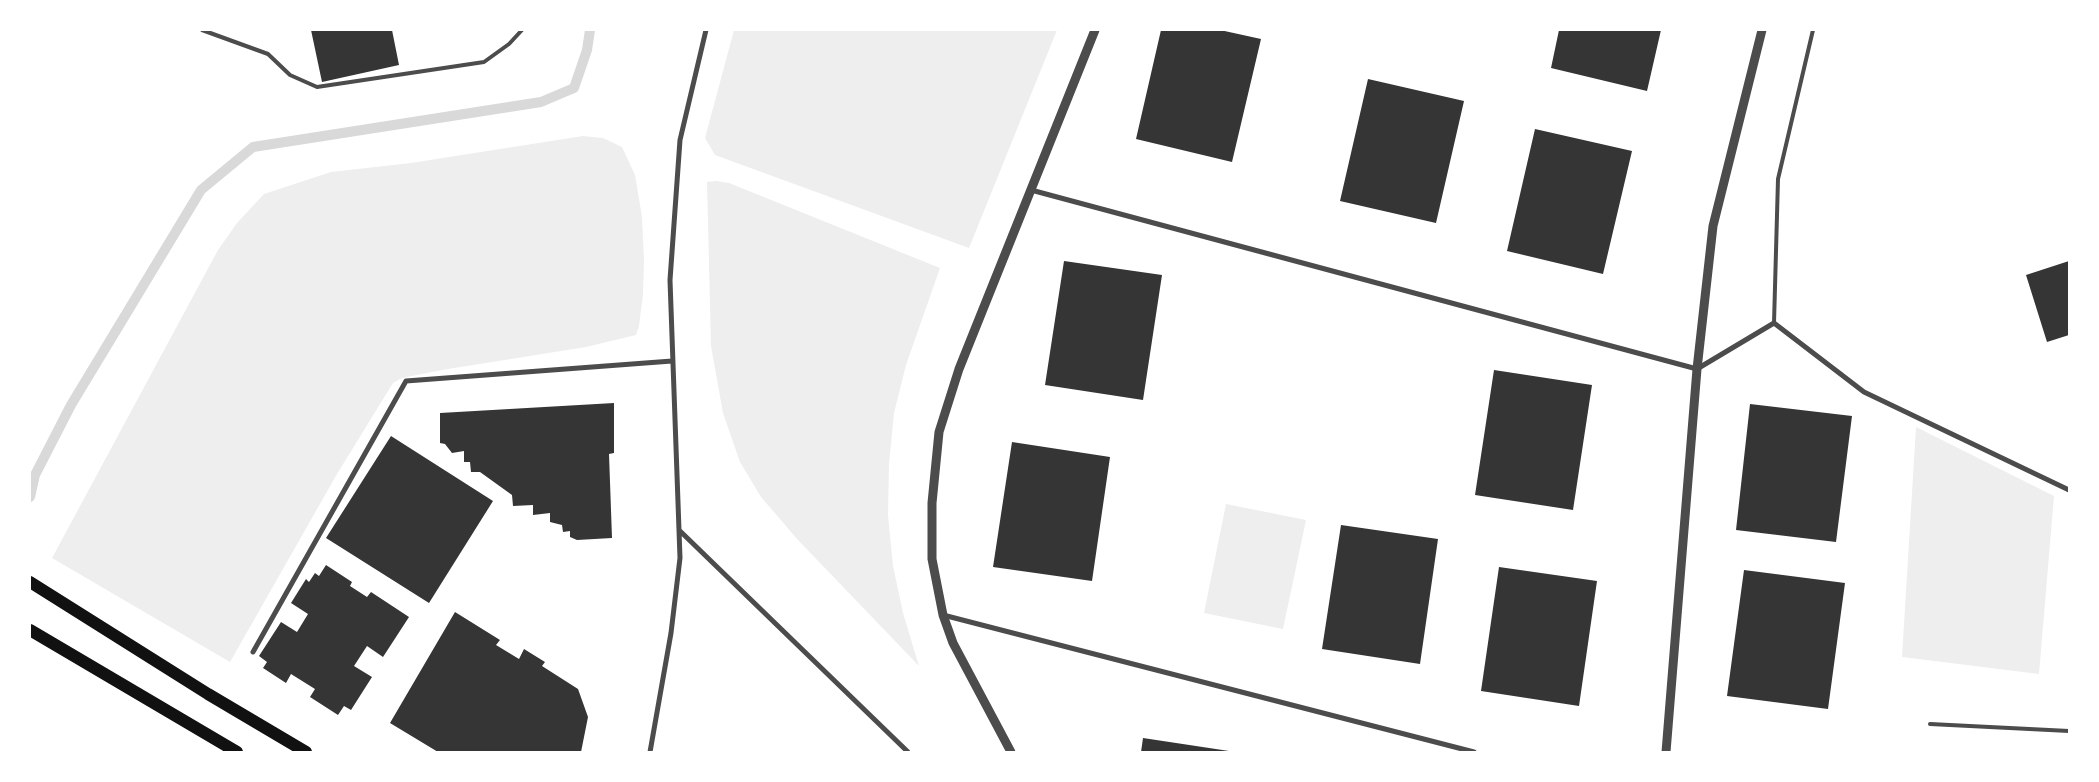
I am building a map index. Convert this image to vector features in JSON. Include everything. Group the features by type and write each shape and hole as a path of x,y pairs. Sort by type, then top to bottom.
{"main road":[{"path":"30,582 200,689 306,752"},
{"path":"30,630 237,752"}],"street":[{"path":"650,752 671,633 680,558 670,280 680,140 706,30"},
{"path":"1011,752 953,643 943,615 932,560 932,503 939,432 959,369 1095,30"},
{"path":"1666,752 1697,369 1713,226 1762,30"},
{"path":"1030,190 1697,369 1774,322 1864,392 2069,490"},
{"path":"253,652 406,381 672,361"},
{"path":"679,530 908,752"},
{"path":"943,615 1474,752"}],"lane":[{"path":"202,30 268,54 290,75 317,88 484,62 510,44 522,30"},
{"path":"1774,322 1778,178 1813,30"},
{"path":"1930,724 2069,731"}],"shaded area":[{"path":"734,30 1057,30 969,248 715,155 705,138"},
{"path":"583,136 603,138 622,147 635,175 642,217 644,261 643,294 636,335 586,347 442,370 402,378 393,383 337,474 230,662 52,558 218,250 237,223 264,194 331,172 411,163"},
{"path":"707,182 729,183 940,268 906,365 894,413 889,464 888,515 893,566 903,613 919,666 798,540 761,497 740,462 723,413 711,346"},
{"path":"1916,427 2054,496 2039,674 1902,657"},
{"path":"1226,504 1306,520 1283,629 1204,613"}],"building":[{"path":"311,30 392,30 399,65 322,82"},
{"path":"1161,30 1220,30 1261,39 1232,162 1136,139"},
{"path":"1559,30 1661,30 1647,91 1551,68"},
{"path":"1368,79 1464,101 1436,223 1340,201"},
{"path":"1535,129 1632,151 1603,274 1507,251"},
{"path":"1064,261 1162,275 1143,400 1045,385"},
{"path":"2069,261 2069,335 2047,342 2026,275"},
{"path":"1494,370 1592,385 1573,510 1475,495"},
{"path":"614,403 614,453 609,454 612,538 577,540 570,537 570,531 563,532 562,525 550,522 550,513 533,515 533,505 513,506 512,495 480,472 471,472 470,462 464,462 464,451 452,453 445,444 440,443 440,413"},
{"path":"1750,404 1852,416 1836,542 1736,530"},
{"path":"391,436 493,501 429,603 326,538"},
{"path":"1012,442 1110,457 1092,581 993,567"},
{"path":"1341,525 1438,539 1420,664 1322,649"},
{"path":"326,565 352,582 350,586 367,597 371,592 409,617 383,657 367,646 354,666 372,677 351,710 344,706 338,715 310,697 315,689 291,674 286,683 263,668 267,662 259,656 281,622 297,632 308,614 291,603 306,579 309,582 315,573 319,576"},
{"path":"1499,567 1597,581 1579,706 1481,691"},
{"path":"1744,570 1845,583 1828,709 1727,696"},
{"path":"455,612 500,640 496,645 519,659 524,649 545,662 542,666 578,689 588,717 581,752 438,752 390,723"},
{"path":"1143,738 1229,751 1229,752 1141,752"}],"waterway":[{"path":"30,497 35,475 71,405 201,190 253,147 541,102 574,88 587,50 590,30"}]}
